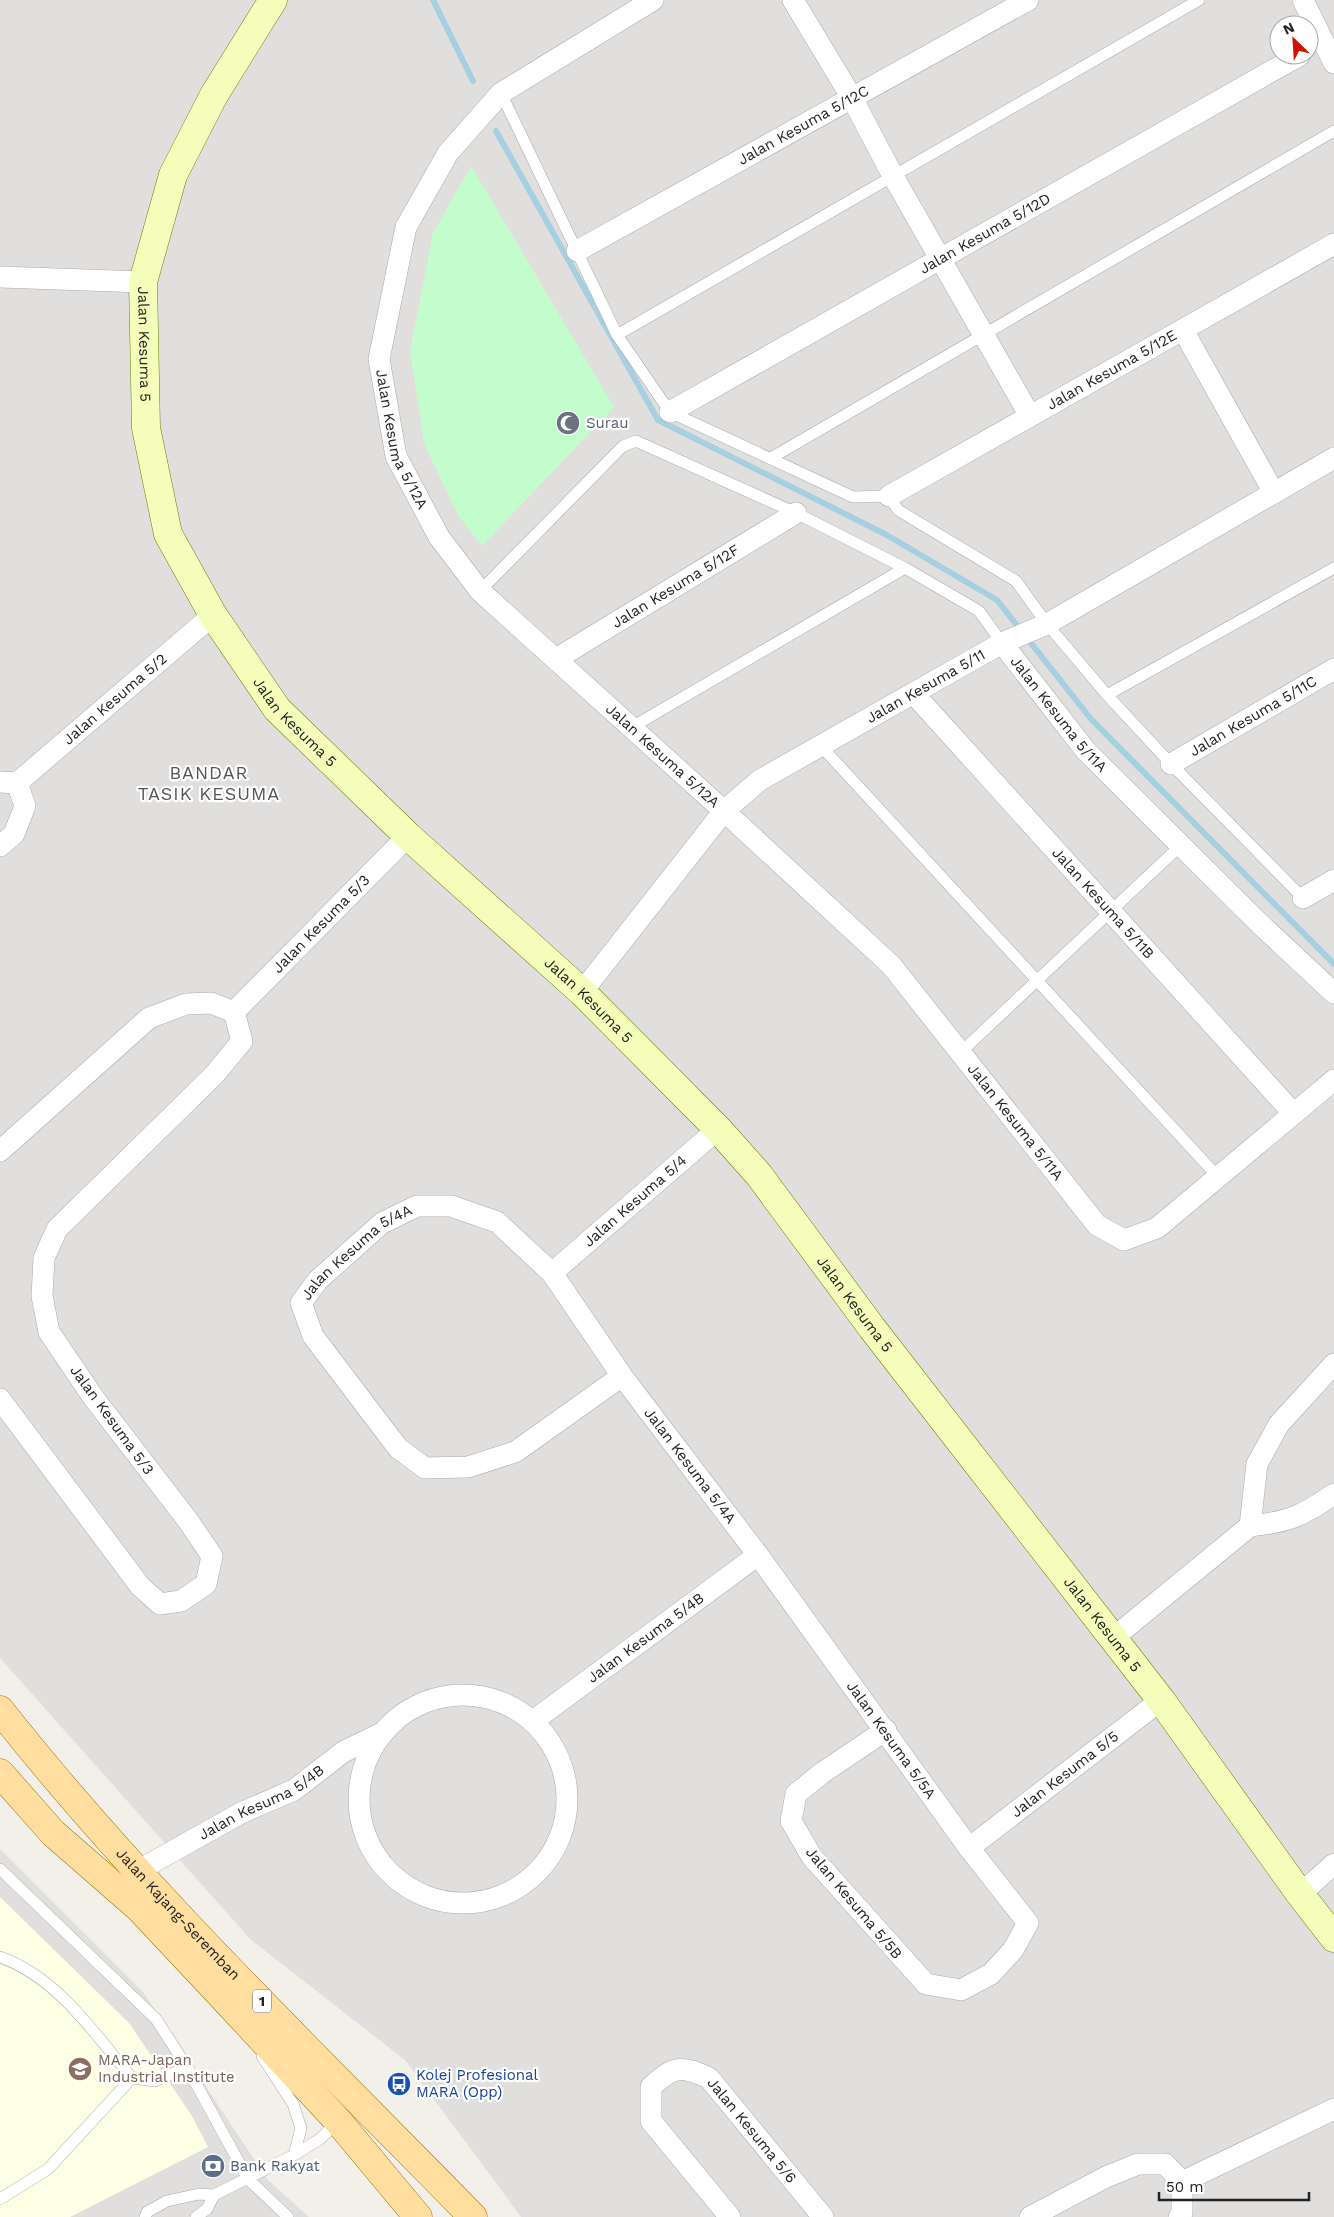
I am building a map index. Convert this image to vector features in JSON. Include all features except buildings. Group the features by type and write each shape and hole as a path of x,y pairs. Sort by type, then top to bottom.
{"main road":[{"name":"Jalan Kajang-Seremban","path":"0,1710 56,1781 184,1921 473,2217"},
{"path":"0,1737 56,1781"},
{"name":"Jalan Kajang-Seremban","path":"0,1773 54,1833 139,1908 338,2121 418,2217"},
{"path":"0,1796 52,1852 114,1901 139,1908"}],"street":[{"name":"Jalan Kesuma 5","path":"273,0 214,94 173,174 143,282 146,428 168,534 213,614 277,709 408,836 582,992 718,1129 759,1175 872,1328 1161,1700 1300,1894 1334,1938"},
{"name":"Jalan Kesuma 5/12A","path":"653,0 501,93 448,153 406,227 379,359 396,456 440,537 480,591 724,811"},
{"path":"793,0 852,98 893,176 1030,416"},
{"name":"Jalan Kesuma 5/12C","path":"577,251 1028,0"},
{"path":"1303,0 1307,15"},
{"path":"1319,49 1334,63"},
{"name":"Jalan Kesuma 5/12D","path":"670,412 1282,65"},
{"name":"Jalan Kesuma 5/12E","path":"889,496 1334,244"},
{"path":"0,277 143,282"},
{"path":"1183,330 1274,492"},
{"name":"Jalan Kesuma 5/11","path":"582,992 724,811 760,780 1334,458"},
{"name":"Jalan Kesuma 5/12F","path":"556,660 796,513"},
{"name":"Jalan Kesuma 5/2","path":"0,846 14,834 25,806 9,782 213,614"},
{"name":"Jalan Kesuma 5/11A","path":"1024,633 1086,751 1180,846 1334,993"},
{"name":"Jalan Kesuma 5/11C","path":"1171,764 1334,669"},
{"name":"Jalan Kesuma 5/11B","path":"914,694 1293,1113"},
{"name":"Jalan Kesuma 5/11A","path":"724,811 891,965 1097,1224 1124,1240 1157,1228 1334,1080"},
{"name":"Jalan Kesuma 5/3","path":"0,1399 140,1586 160,1604 181,1601 206,1584 212,1556 189,1522 93,1397 49,1332 42,1296 44,1258 57,1229 215,1074 242,1041 234,1012 408,836"},
{"path":"1303,898 1334,880"},
{"path":"0,1151 149,1018 186,1004 211,1003 234,1012"},
{"name":"Jalan Kesuma 5/4","path":"552,1273 718,1129"},
{"name":"Jalan Kesuma 5/4A","path":"622,1376 514,1452 468,1466 424,1468 398,1448 313,1336 301,1303 318,1280 382,1223 417,1206 452,1206 497,1222 552,1273 622,1376 758,1555"},
{"path":"1250,1526 1257,1464 1280,1424 1334,1364"},
{"path":"1112,1639 1250,1526 1276,1524 1307,1513 1334,1494"},
{"name":"Jalan Kesuma 5/4B","path":"533,1721 758,1555"},
{"name":"Jalan Kesuma 5/5A","path":"758,1555 886,1730 969,1848 1028,1923"},
{"name":"Jalan Kesuma 5/4B","path":"138,1870 241,1813 294,1790 342,1752 382,1733 407,1711 438,1698 472,1695 504,1703 533,1721 555,1748 567,1781 567,1817 555,1850 532,1878 502,1897 468,1904 432,1900 400,1884 376,1858 362,1828 358,1795 365,1762 382,1733"},
{"name":"Jalan Kesuma 5/5","path":"969,1848 1161,1700"},
{"name":"Jalan Kesuma 5/5B","path":"886,1730 822,1773 796,1794 791,1820 812,1857 926,1984 961,1990 992,1974 1013,1950 1028,1923"},
{"path":"1300,1894 1334,1864"},
{"name":"Jalan Kesuma 5/6","path":"730,2217 651,2121 651,2087 667,2072 690,2069 709,2078 823,2217"},
{"path":"1182,2182 1334,2109"},
{"path":"1030,2217 1106,2176 1138,2164 1165,2164 1182,2182 1182,2213 1179,2217"}],"lane":[{"path":"617,335 1200,0"},
{"path":"501,93 617,335 670,412 854,497 889,496 898,510 1016,581 1024,633"},
{"path":"771,458 1334,131"},
{"path":"480,591 623,446 636,441 796,513 905,568 979,611 1024,633 1107,695 1171,764 1303,898"},
{"path":"632,728 905,568"},
{"path":"1107,695 1334,568"},
{"path":"821,746 1219,1178"},
{"path":"961,1052 1180,846"},
{"path":"0,1869 156,2019 187,2066 248,2178 288,2217"},
{"path":"0,1957 16,1963 51,1986 132,2078 155,2081 187,2066"},
{"path":"231,2006 293,2104 301,2128 294,2155"},
{"path":"0,2199 48,2169 132,2078"},
{"path":"144,2217 148,2212 167,2201 199,2194 214,2195 294,2155 320,2139 338,2121"},
{"path":"196,2217 207,2209 214,2195"}],"shaded area":[{"path":"0,0 1334,0 1334,2217 521,2217 405,2060 251,1940 0,1658"},
{"name":"MARA-Japan Industrial Institute","path":"0,1849 143,1992 268,2180 309,2217 0,2217"},
{"name":"MARA-Japan Industrial Institute","path":"0,1897 129,2023 192,2116 208,2147 70,2217 0,2217"}],"green space":[{"path":"471,166 614,407 482,546 458,515 424,443 410,351 433,233"}],"waterway":[{"path":"433,0 473,81"},
{"path":"496,131 658,420 885,534 997,600 1091,719 1334,964"}],"place":[{"name":"Surau","path":"568,423"},
{"name":"MARA-Japan Industrial Institute","path":"80,2069"},
{"name":"Kolej Profesional MARA (Opp)","path":"399,2084"},
{"name":"Bank Rakyat","path":"213,2166"}],"district":[{"name":"BANDAR TASIK KESUMA","path":"209,782"}]}
